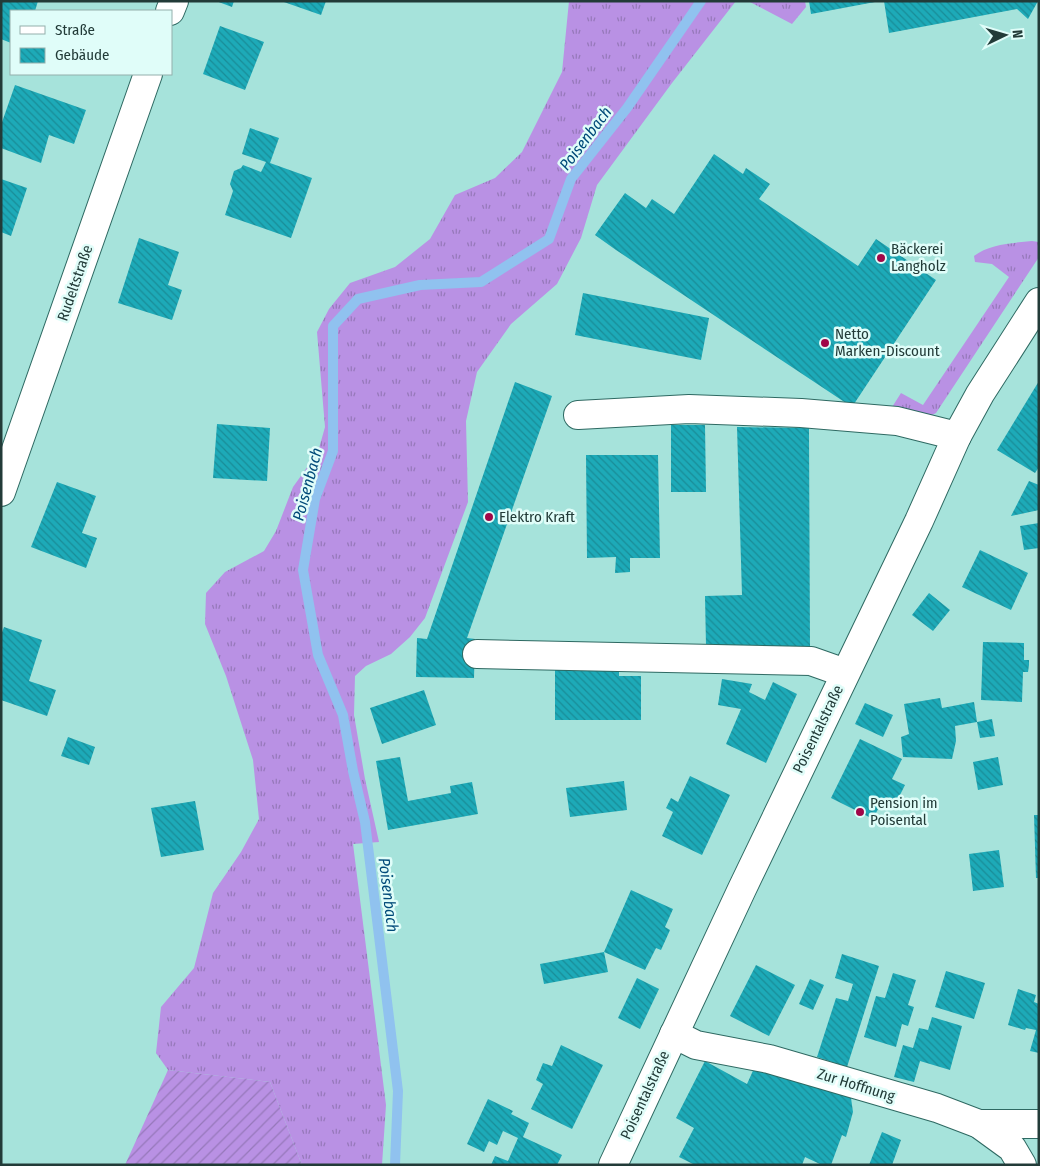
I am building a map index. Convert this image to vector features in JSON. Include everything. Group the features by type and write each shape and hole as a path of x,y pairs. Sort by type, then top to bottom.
{"main road":[{"name":"Rudeltstraße","path":"1,492 148,75"},
{"name":"Poisentalstraße","path":"612,1165 957,436 980,394 1039,302"},
{"path":"578,415 689,409 801,413 897,421 957,436"},
{"path":"477,654 811,661 845,673"},
{"name":"Zur Hoffnung","path":"674,1034 696,1045 769,1059 937,1108 979,1124 1012,1148 1022,1165"},
{"path":"979,1124 1039,1124"}],"green space":[{"path":"569,1 736,1 672,83 597,185 581,238 557,284 511,324 477,372 466,421 468,502 425,618 410,637 391,654 366,666 355,676 354,715 365,779 379,842 353,844 386,1105 382,1165 302,1165 270,1082 168,1070 156,1053 161,1007 194,968 213,893 241,852 259,819 253,760 226,676 205,624 206,593 225,572 264,551 276,531 293,487 318,452 325,427 317,332 329,309 350,283 395,267 430,239 455,195 495,178 522,152 562,72"},
{"path":"748,1 805,1 806,7 792,24"},
{"path":"1039,242 1039,257 936,413 930,416 887,415 901,393 923,405 1009,277 992,264 975,262 974,256 987,249 1009,243"},
{"path":"168,1070 270,1082 302,1165 125,1165"}],"building":[{"path":"1,1 38,1 35,10 10,10 10,43 1,39"},
{"path":"216,1 234,1 232,7"},
{"path":"281,1 326,1 321,15"},
{"path":"809,1 875,1 875,2 811,14"},
{"path":"884,1 1038,1 1028,19 1017,9 889,33"},
{"path":"220,26 264,42 245,90 203,74"},
{"path":"15,85 86,110 74,144 49,135 41,163 1,148 1,125"},
{"path":"250,128 279,138 270,163 312,178 291,238 225,215 233,191 230,184 234,171 243,165 261,172 266,162 242,154"},
{"name":"Netto Marken-Discount","path":"714,154 743,174 746,168 770,184 759,199 858,266 876,239 936,280 852,407 595,235 625,193 646,208 652,199 674,214"},
{"path":"1,179 27,188 11,236 1,232"},
{"path":"139,238 179,252 168,285 182,290 172,320 118,303"},
{"path":"583,293 709,318 701,360 575,335"},
{"path":"1039,381 1039,467 1035,473 997,450"},
{"name":"Elektro Kraft","path":"515,382 552,396 467,638 475,639 474,678 416,677 417,638 427,639"},
{"path":"217,424 270,428 267,481 213,478"},
{"path":"671,425 705,425 706,492 671,492"},
{"path":"737,427 809,428 810,648 706,646 705,596 742,595"},
{"path":"586,455 658,455 660,558 630,558 630,572 615,573 616,557 587,558"},
{"path":"1029,481 1039,485 1039,510 1011,516"},
{"path":"57,482 96,496 82,533 97,538 86,568 31,547"},
{"path":"1039,523 1039,548 1024,550 1020,526"},
{"path":"980,550 1028,573 1011,610 962,587"},
{"path":"929,593 950,610 933,631 912,615"},
{"path":"4,627 42,640 29,681 56,690 47,716 1,700 1,635"},
{"path":"983,642 1024,643 1024,660 1029,660 1029,665 1028,672 1023,672 1022,702 981,700"},
{"path":"555,670 619,670 619,676 641,676 641,720 555,720"},
{"path":"722,679 752,684 749,692 765,700 773,682 797,694 766,763 726,744 741,709 718,705"},
{"path":"424,690 436,725 382,744 370,708"},
{"path":"940,698 942,708 974,702 977,722 955,726 956,741 952,759 903,757 901,737 909,734 904,704"},
{"path":"865,703 893,715 883,737 855,724"},
{"path":"992,719 995,736 980,738 977,722"},
{"path":"68,737 95,747 89,765 61,756"},
{"path":"860,739 902,759 892,779 905,785 894,807 882,801 873,819 831,798"},
{"path":"400,757 408,801 451,793 450,786 472,782 478,814 388,830 376,761"},
{"path":"998,757 1003,785 978,790 973,762"},
{"path":"690,776 730,795 702,855 662,836 673,812 666,808 671,798 678,802"},
{"path":"624,781 627,810 570,817 566,788"},
{"path":"195,801 204,850 161,857 151,808"},
{"path":"1034,815 1039,815 1039,878 1036,878"},
{"path":"999,850 1004,887 973,891 969,854"},
{"path":"631,890 673,909 665,927 670,930 661,950 656,948 645,970 604,952"},
{"path":"604,952 608,972 544,984 540,964"},
{"path":"842,954 879,966 847,1067 817,1057 836,998 848,1001 853,984 835,978"},
{"path":"756,965 795,985 769,1036 730,1016"},
{"path":"946,971 985,983 974,1019 935,1007"},
{"path":"893,973 916,980 908,1005 914,1007 908,1026 902,1024 896,1047 864,1037 876,996 885,998"},
{"path":"637,978 659,989 640,1029 618,1018"},
{"path":"810,979 824,985 813,1010 799,1004"},
{"path":"1018,989 1036,995 1034,1002 1039,1004 1039,1053 1030,1051 1036,1030 1026,1028 1025,1030 1008,1025"},
{"path":"932,1017 962,1026 950,1070 920,1061 914,1082 894,1077 903,1045 913,1048 919,1028 928,1030"},
{"path":"561,1045 603,1065 572,1129 531,1109 543,1084 536,1080 543,1063 552,1066"},
{"path":"705,1061 747,1084 756,1064 851,1098 853,1112 846,1137 842,1135 831,1165 822,1165 805,1157 802,1165 695,1165 679,1157 694,1128 676,1118"},
{"path":"488,1099 513,1111 511,1114 529,1123 523,1137 562,1155 557,1165 491,1165 495,1156 508,1161 518,1138 503,1131 497,1145 489,1141 484,1152 467,1144"},
{"path":"882,1132 901,1140 892,1165 869,1165"}],"waterway":[{"name":"Poisenbach","path":"395,1165 398,1091 365,822 343,715 318,655 303,570 315,499 333,451 333,326 358,299 420,285 481,282 549,239 571,179 627,108 701,1"}],"place":[{"name":"Bäckerei Langholz","path":"881,258"},
{"name":"Netto Marken-Discount","path":"825,343"},
{"name":"Elektro Kraft","path":"489,517"},
{"name":"Pension im Poisental","path":"860,812"}]}
